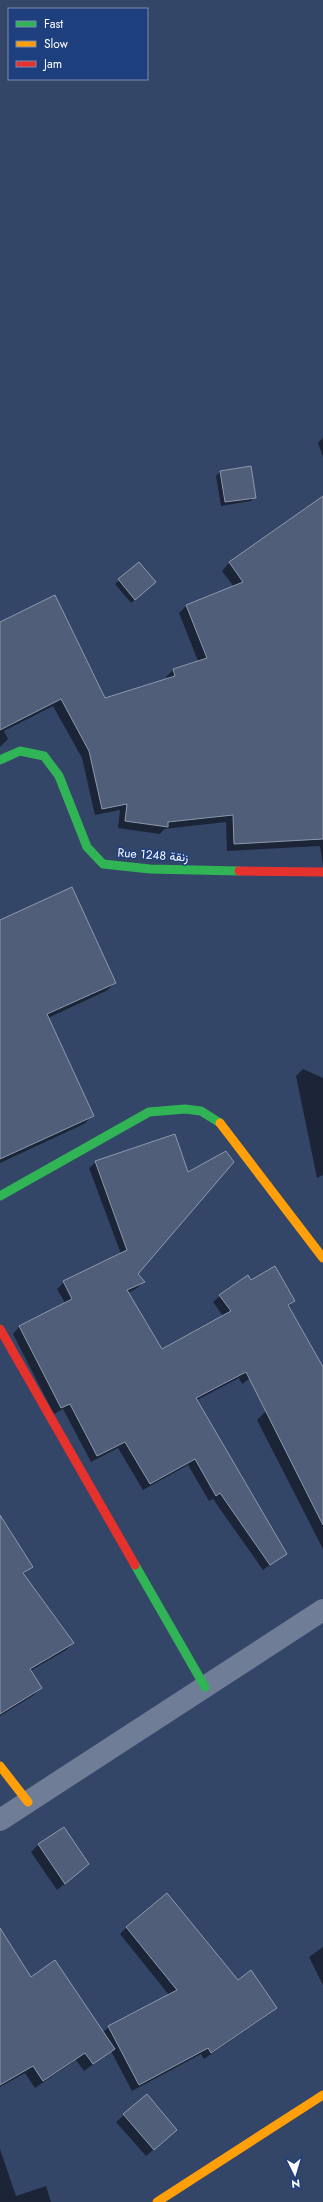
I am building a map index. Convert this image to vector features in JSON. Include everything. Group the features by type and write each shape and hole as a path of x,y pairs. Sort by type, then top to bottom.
{"street":[{"name":"Rue 1248 زنقة","path":"0,760 20,751 44,756 59,776 87,847 103,864 150,869 323,872"},
{"path":"0,1196 149,1112 185,1109 201,1111 221,1124 323,1258"},
{"path":"0,1329 205,1686"},
{"path":"0,1820 323,1610"},
{"path":"0,1766 28,1802"},
{"path":"158,2202 323,2095"}],"building":[{"path":"251,466 256,498 225,502 220,471"},
{"path":"323,496 323,839 234,844 233,815 168,822 168,827 125,821 127,804 102,809 89,751 61,699 0,730 0,622 55,595 105,698 175,676 173,669 207,658 186,605 243,582 229,562"},
{"path":"139,562 156,582 135,600 118,579"},
{"path":"72,887 116,983 47,1014 94,1116 0,1159 0,920"},
{"path":"175,1134 188,1172 226,1151 234,1162 138,1274 145,1282 127,1290 162,1349 231,1311 219,1295 248,1275 251,1280 275,1266 295,1301 288,1305 323,1367 323,1525 246,1372 196,1398 287,1554 270,1565 220,1493 216,1496 195,1459 150,1484 125,1442 97,1456 70,1404 61,1408 19,1326 72,1299 63,1281 127,1250 95,1161"},
{"path":"0,1515 33,1567 23,1573 74,1643 30,1669 42,1688 0,1714"},
{"path":"64,1827 89,1864 65,1884 38,1844"},
{"path":"167,1893 238,1980 251,1970 277,2008 211,2053 208,2048 139,2085 108,2026 177,1990 126,1927"},
{"path":"0,1928 31,1977 55,1960 115,2049 93,2064 85,2053 43,2081 33,2066 0,2085"},
{"path":"147,2094 177,2130 154,2150 123,2114"}],"traffic: fast":[{"path":"0,760 20,751 44,756 59,776 87,847 103,864 150,869 239,871"},
{"path":"0,1196 149,1112 185,1109 201,1111 220,1123"},
{"path":"135,1565 205,1687"}],"traffic: slow":[{"path":"220,1123 323,1258"},
{"path":"0,1766 28,1802"},
{"path":"157,2202 323,2095"}],"traffic: jam":[{"path":"239,871 323,872"},
{"path":"0,1329 135,1565"}]}
